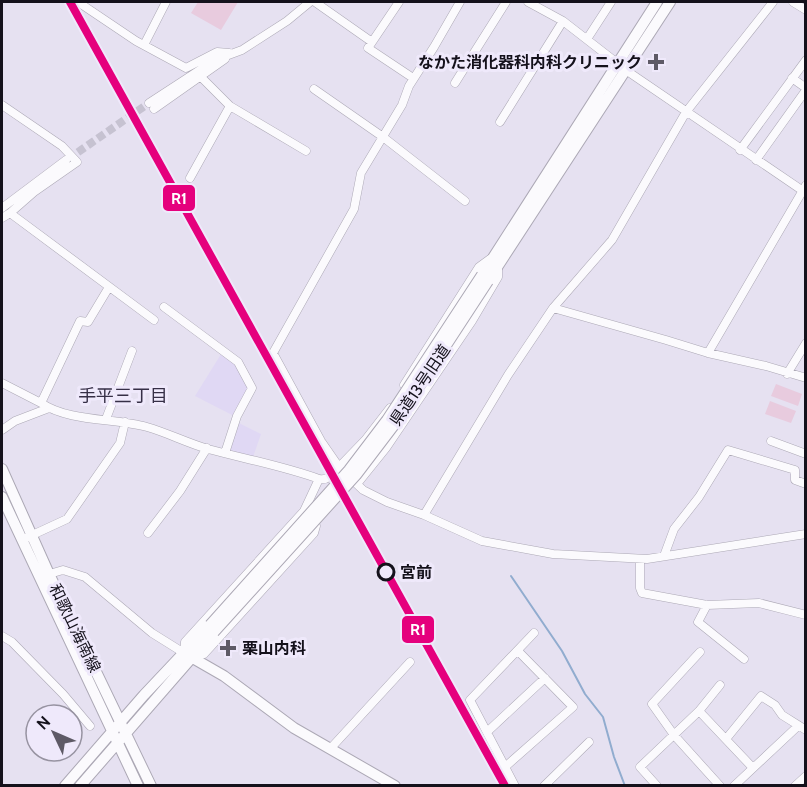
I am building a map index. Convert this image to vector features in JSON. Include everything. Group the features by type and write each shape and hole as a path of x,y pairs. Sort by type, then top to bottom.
{"street":[{"path":"78,2 144,45 186,68 217,52 231,54"},
{"path":"144,45 166,2"},
{"path":"231,54 201,77 152,106 215,60 231,54 242,50 287,21 310,2"},
{"path":"315,2 372,42"},
{"path":"399,2 368,48 413,78"},
{"path":"460,2 413,78 402,105 361,173 354,209 273,353 321,441 339,467 363,490 482,541 553,554 640,559 806,534"},
{"path":"455,83 506,2"},
{"path":"528,2 563,21 622,67 740,150 804,190 708,353"},
{"path":"587,39 611,2"},
{"name":"県道13号旧道","path":"622,67 657,2"},
{"name":"県道13号旧道","path":"65,786 121,722 188,655 349,470 400,402 485,278 622,67 669,2"},
{"path":"424,515 508,375 553,308 612,240 686,112 772,2"},
{"path":"793,2 806,10"},
{"path":"500,122 563,21"},
{"path":"740,150 806,60"},
{"path":"201,77 230,106 306,151"},
{"path":"756,160 806,89 792,78"},
{"path":"314,89 383,137 465,201"},
{"path":"2,105 62,146 77,162 2,218"},
{"path":"190,178 230,106"},
{"path":"2,208 66,160"},
{"path":"10,213 154,320"},
{"path":"2,383 49,408 65,413 148,427 207,448 324,480 366,439 390,406 478,267 495,262 498,277 472,321 407,418 357,484"},
{"path":"41,403 80,321 88,322 109,287"},
{"path":"164,307 238,362 252,388 237,416 225,453"},
{"path":"553,308 708,353 806,378"},
{"path":"787,374 806,344"},
{"path":"106,419 132,351"},
{"path":"2,430 15,421 49,408"},
{"path":"26,538 68,519 116,450 125,422"},
{"path":"771,441 806,454"},
{"path":"148,533 180,491 207,448"},
{"path":"664,556 674,530 699,497 728,450 795,470 795,480 806,484"},
{"name":"和歌山海南線","path":"2,469 26,538"},
{"path":"188,655 185,642 304,511 319,479"},
{"name":"和歌山海南線","path":"2,497 26,538 44,576 138,786"},
{"path":"188,655 204,654 314,533 316,526 314,520 304,511"},
{"path":"640,559 642,593 707,605 759,603 806,615"},
{"path":"44,576 63,570 85,577 152,633 224,676 294,728 395,786"},
{"name":"和歌山海南線","path":"44,576 121,722 151,786"},
{"path":"707,605 698,622 744,659"},
{"path":"515,786 470,700 534,633"},
{"path":"2,636 12,642 63,694 90,726"},
{"path":"505,767 573,707 518,651"},
{"path":"700,652 652,704 674,735 720,786"},
{"name":"県道13号旧道","path":"80,786 126,734 188,655"},
{"path":"330,749 410,662"},
{"path":"487,732 545,678"},
{"path":"657,786 640,767 699,711 720,685"},
{"path":"726,739 760,696 775,705 782,715 802,728 734,786"},
{"path":"699,711 753,768"},
{"path":"544,786 589,742"},
{"path":"795,786 806,776"}],"shaded area":[{"path":"198,2 238,2 221,30 191,13"},
{"path":"223,351 237,363 250,388 236,417 195,396"},
{"path":"776,384 802,394 798,406 771,396"},
{"path":"770,401 796,411 791,423 765,414"},
{"path":"239,423 261,434 253,457 230,450"}],"waterway":[{"path":"511,576 562,651 585,694 603,717 625,786"}],"tunnel":[{"path":"68,159 149,103"}],"transit line":[{"name":"R1","path":"70,2 505,786"}],"place":[{"name":"なかた消化器科内科クリニック","path":"656,62"},
{"name":"宮前","path":"386,572"},
{"name":"栗山内科","path":"228,648"}],"district":[{"name":"手平三丁目","path":"123,396"}]}
